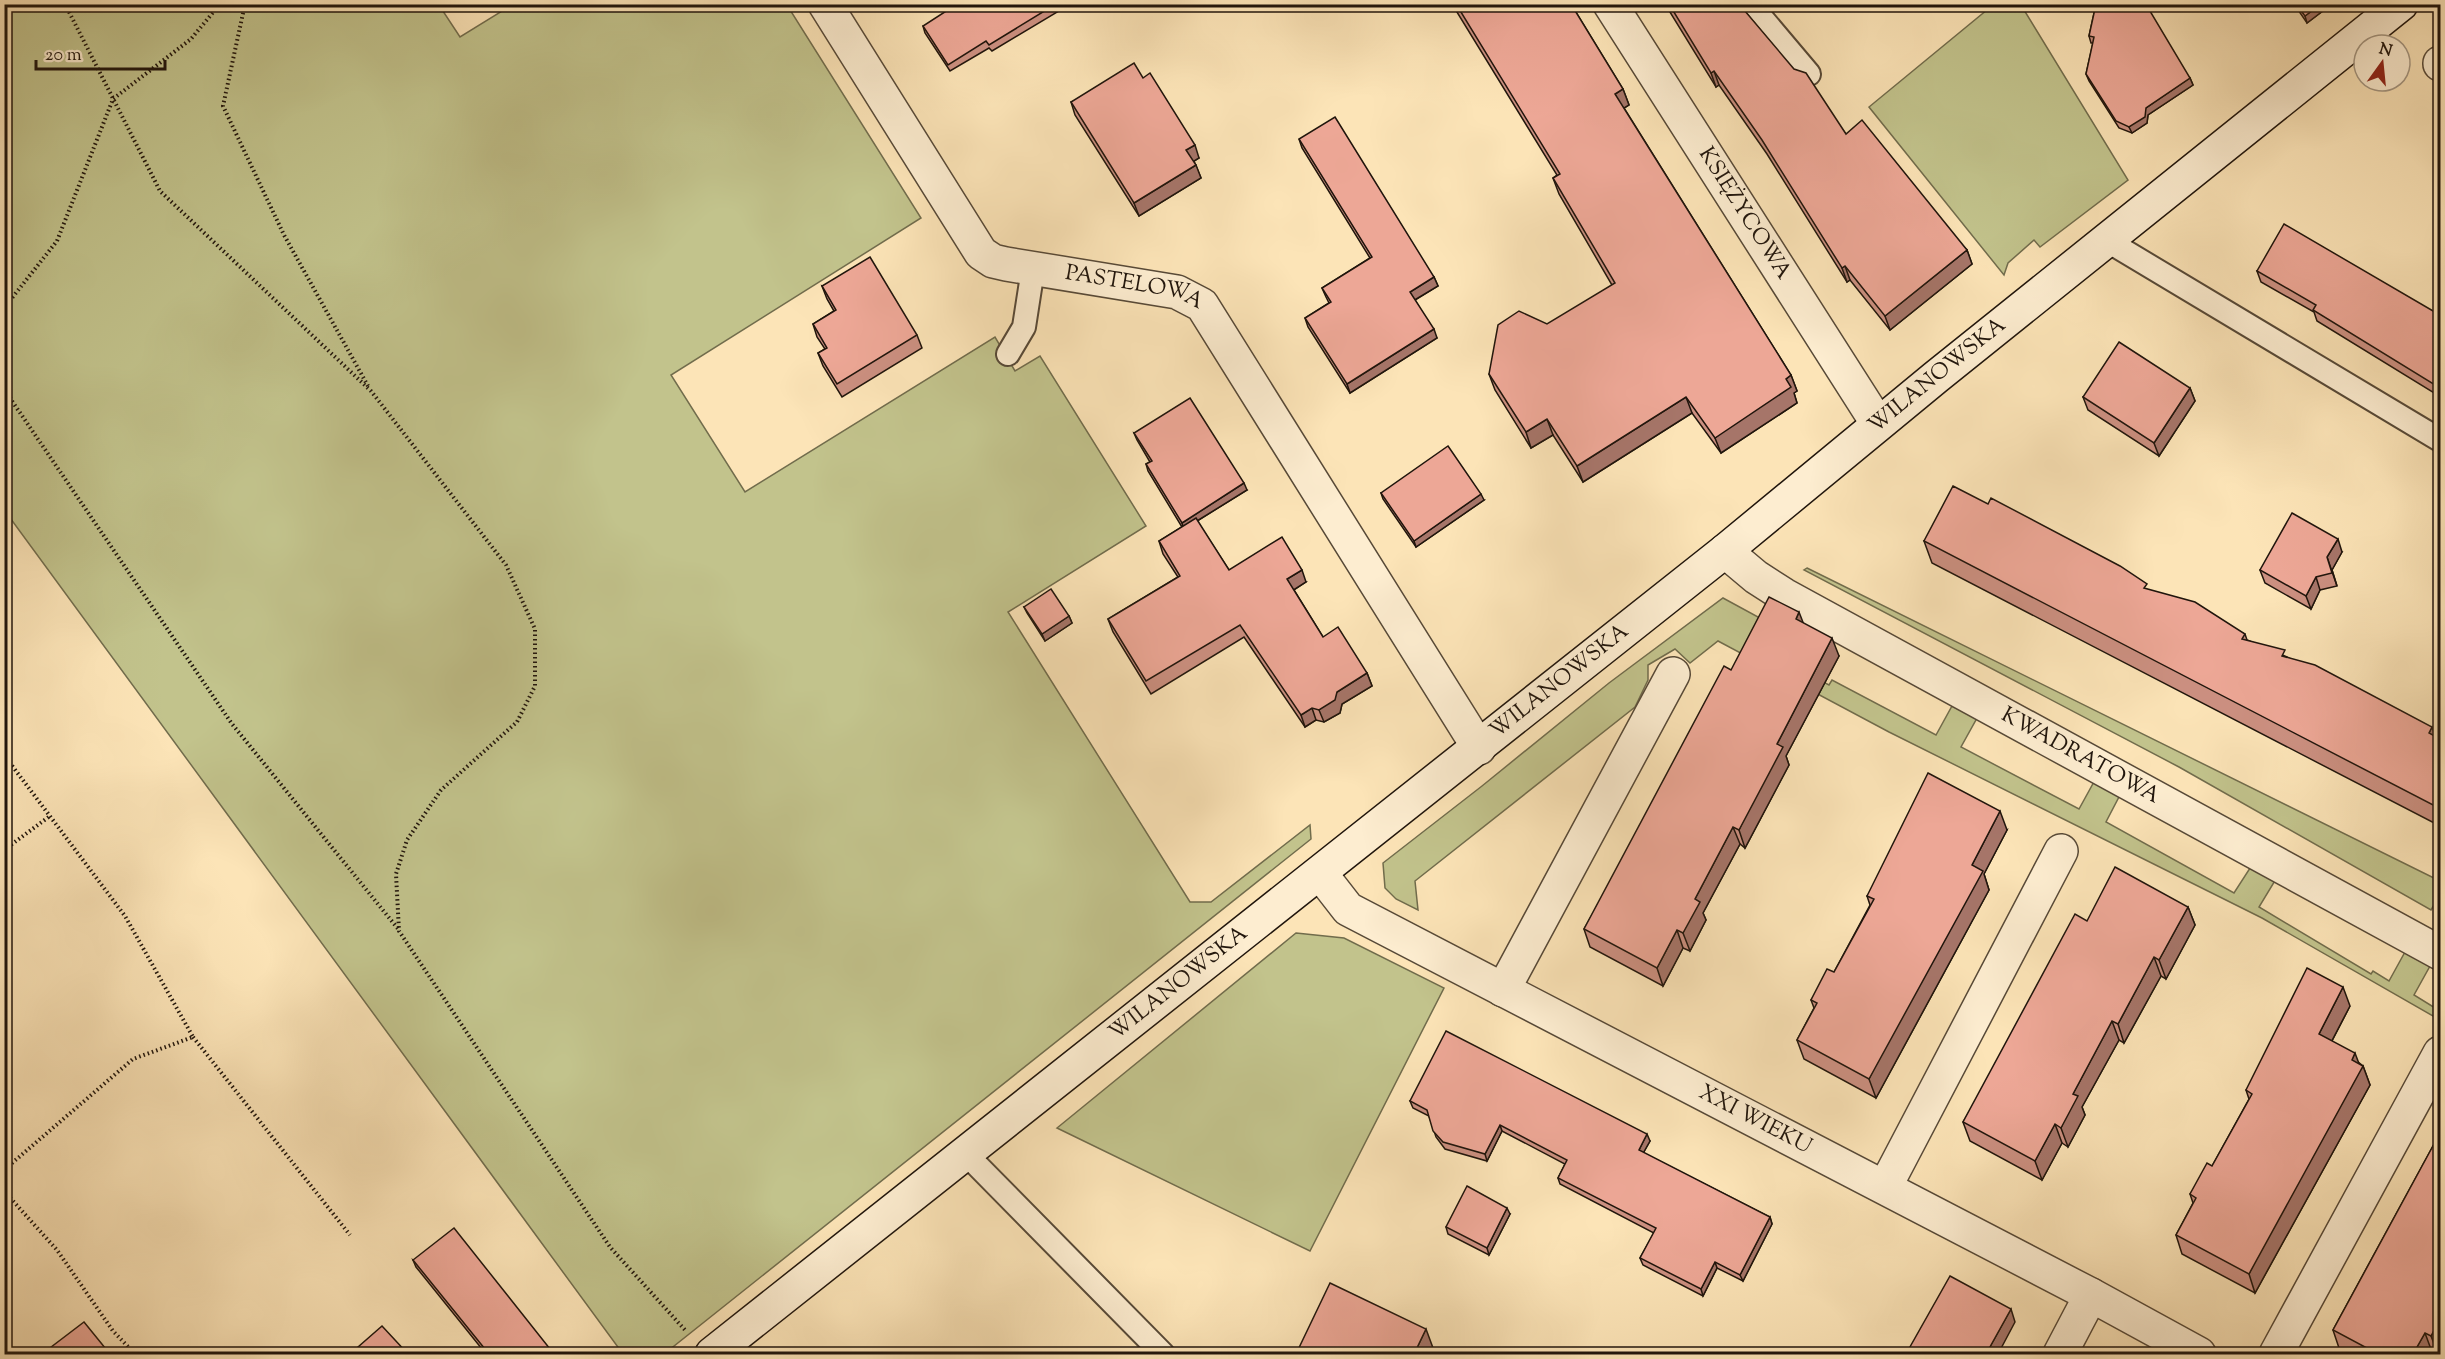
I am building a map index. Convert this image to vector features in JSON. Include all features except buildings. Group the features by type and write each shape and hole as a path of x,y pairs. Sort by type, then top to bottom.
{"street":[{"name":"PASTELOWA","path":"825,4 981,253 993,261 1033,269 1177,292 1202,305 1479,748"},
{"name":"KSIĘŻYCOWA","path":"1610,4 1878,424"},
{"name":"WILANOWSKA","path":"702,1346 966,1154 1725,551 1878,424 2402,4"},
{"name":"KWADRATOWA","path":"1725,551 1755,577 1784,595 2440,953"},
{"path":"1503,990 1673,674"},
{"path":"1885,1188 2061,851"},
{"name":"XXI WIEKU","path":"1320,873 1348,909 2091,1295 2199,1354"},
{"path":"2276,1354 2440,1053"},
{"path":"2060,1354 2091,1295"}],"lane":[{"path":"1750,4 1809,74"},
{"path":"2106,240 2440,440"},
{"path":"1008,354 1024,327 1033,269"},
{"path":"966,1154 1163,1354"}],"path":[{"path":"65,4 160,191 371,391"},
{"path":"4,308 57,241 113,99 191,39 220,4"},
{"path":"245,4 223,106 284,235 371,391 506,565 535,629 535,686 517,722 441,790 407,840 396,874 399,931"},
{"path":"4,385 12,401 232,724 399,931 610,1247 702,1346"},
{"path":"4,755 125,916 193,1037 350,1235"},
{"path":"4,850 50,816"},
{"path":"4,1170 133,1059 193,1037"},
{"path":"4,1191 57,1250 112,1331 135,1354"}],"green space":[{"path":"5,4 439,5 460,37 512,5 787,5 921,218 671,375 745,492 995,337 1015,371 1040,356 1146,526 1008,612 1190,902 1211,902 1310,825 1311,839 664,1354 623,1354 5,511 4,52 11,48 5,38"},
{"path":"1993,5 2021,5 2128,180 2040,247 2034,240 2008,263 2004,275 1869,107"},
{"path":"1807,568 2440,881 2440,895 2431,910 2179,767 1804,570"},
{"path":"1723,598 1771,624 1759,648 1829,685 1832,680 1936,735 1952,706 1977,718 1961,747 2079,809 2095,780 2121,793 2106,822 2234,893 2252,865 2276,879 2259,907 2371,974 2373,971 2389,981 2405,952 2430,966 2414,995 2440,1011 2440,1020 2262,918 1889,732 1718,641 1690,663 1675,649 1648,665 1648,680 1635,707 1415,881 1418,910 1396,899 1385,888 1383,863 1609,683"},
{"path":"1296,933 1344,938 1444,988 1310,1251 1057,1128"}]}
